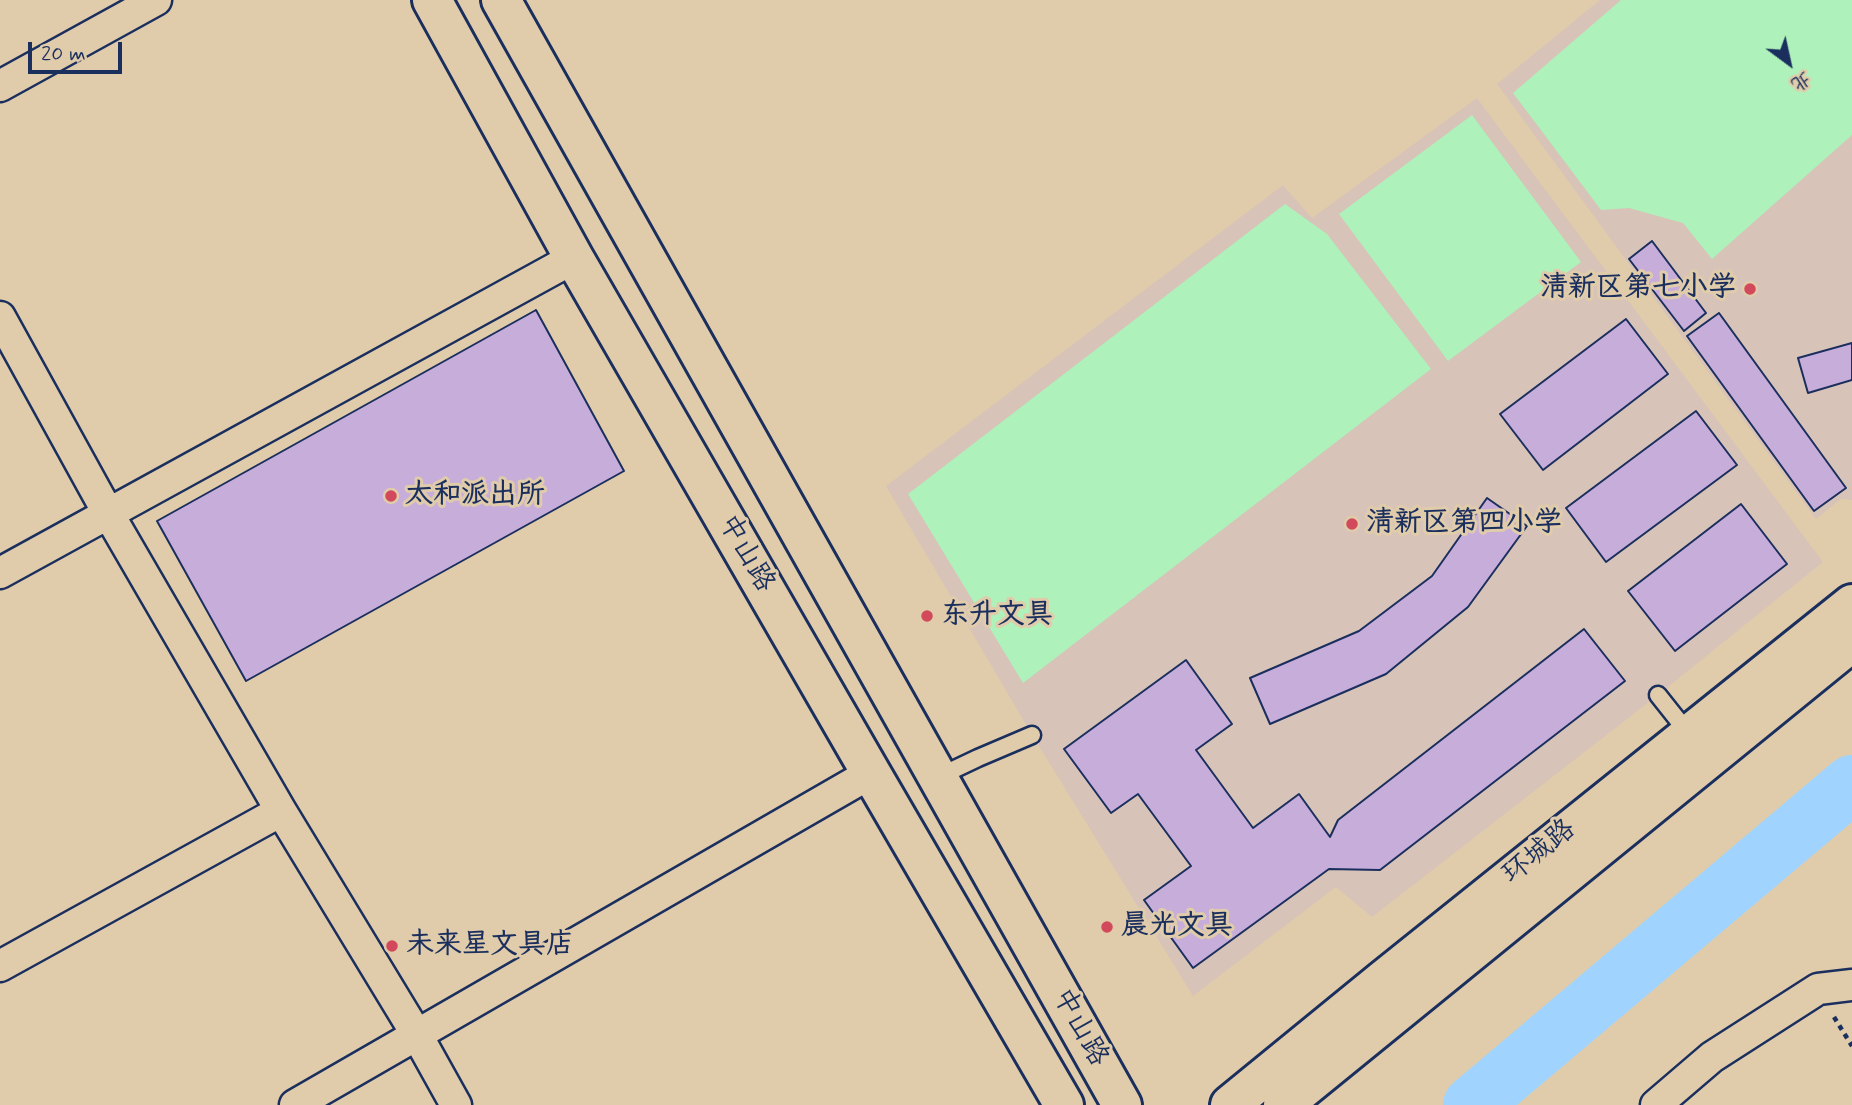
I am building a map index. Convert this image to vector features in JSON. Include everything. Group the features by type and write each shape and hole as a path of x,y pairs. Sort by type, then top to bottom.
{"main road":[{"name":"中山路","path":"432,0 574,258 1064,1105"},
{"name":"中山路","path":"501,0 1122,1105"},
{"name":"环城路","path":"1230,1105 1382,979 1852,604"},
{"name":"环城路","path":"1283,1105 1852,642"}],"street":[{"path":"0,86 156,0"},
{"path":"0,573 574,258"},
{"path":"0,317 108,513 456,1105"},
{"path":"295,1105 871,773"},
{"path":"0,966 281,811"},
{"path":"1656,1105 1712,1057 1818,989 1852,985"}],"lane":[{"path":"1658,695 1689,734"},
{"path":"937,777 1032,735"}],"shaded area":[{"name":"清新区第七小学","path":"1600,0 1852,0 1852,500 1841,499 1816,519 1497,84"},
{"name":"清新区第四小学","path":"1477,98 1823,562 1658,695 1372,917 1336,887 1193,996 1032,735 886,486 1283,185 1312,218"}],"green space":[{"path":"1621,0 1852,0 1852,135 1712,259 1683,223 1629,208 1601,210 1513,93"},
{"path":"1472,115 1581,262 1448,361 1339,214"},
{"path":"1285,204 1327,234 1431,369 1023,683 908,494"}],"building":[{"path":"1652,241 1706,313 1684,331 1629,259"},
{"name":"太和派出所","path":"536,310 624,471 246,681 157,521"},
{"path":"1719,313 1846,488 1814,511 1687,336"},
{"path":"1626,319 1668,374 1543,470 1500,414"},
{"path":"1852,343 1852,380 1808,393 1798,358"},
{"path":"1696,411 1737,465 1606,562 1566,508"},
{"path":"1487,498 1527,526 1468,607 1386,674 1270,724 1250,678 1359,631 1432,576"},
{"path":"1741,504 1787,564 1675,651 1628,591"},
{"path":"1584,629 1625,681 1380,870 1329,869 1193,968 1144,900 1191,866 1138,794 1111,813 1064,749 1186,660 1232,724 1196,750 1253,828 1299,794 1330,837 1338,820"}],"waterway":[{"path":"1472,1105 1852,784"}],"place":[{"name":"清新区第七小学","path":"1750,289"},
{"name":"太和派出所","path":"391,496"},
{"name":"清新区第四小学","path":"1352,524"},
{"name":"东升文具","path":"927,616"},
{"name":"晨光文具","path":"1107,927"},
{"name":"未来星文具店","path":"392,946"}]}
